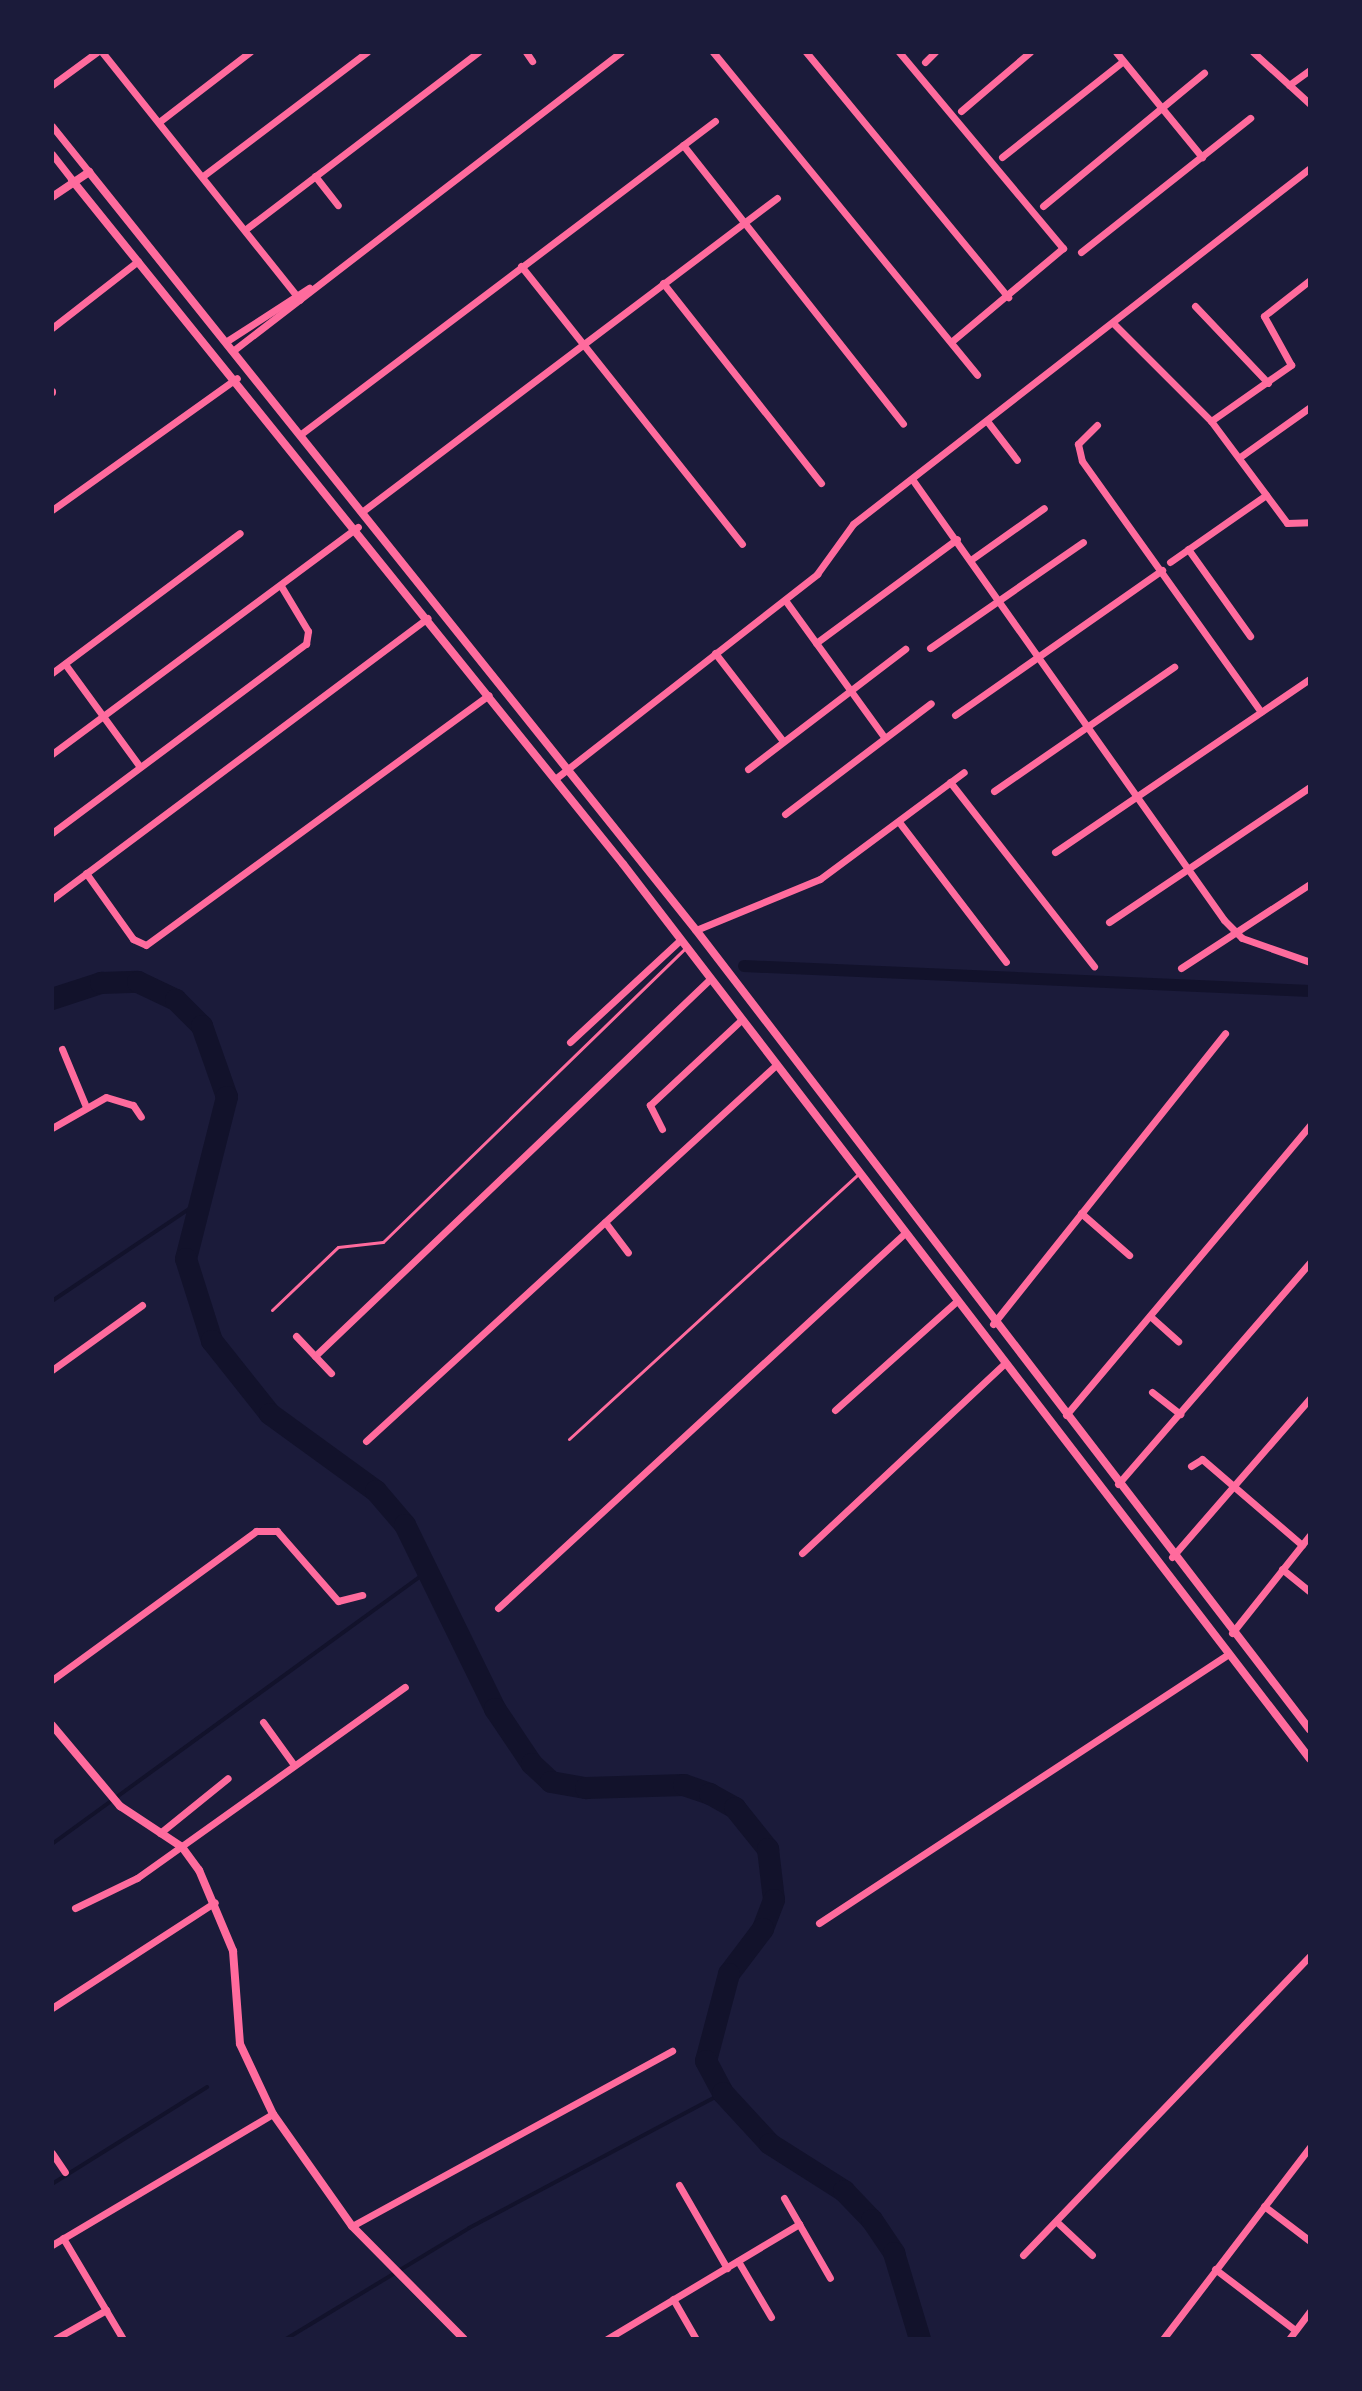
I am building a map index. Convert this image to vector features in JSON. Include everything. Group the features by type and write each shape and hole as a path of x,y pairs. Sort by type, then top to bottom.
{"street":[{"path":"52,85 100,52 246,229 297,297"},
{"path":"159,122 250,52"},
{"path":"203,176 367,52"},
{"path":"246,229 478,52"},
{"path":"526,52 532,61"},
{"path":"227,341 311,287 621,52"},
{"path":"713,52 977,375"},
{"path":"806,52 1008,297"},
{"path":"899,52 1063,253 951,342"},
{"path":"925,62 935,52"},
{"path":"961,111 1030,52"},
{"path":"1116,52 1161,111 1202,157"},
{"path":"1253,52 1310,104"},
{"path":"1002,157 1122,62"},
{"path":"1289,85 1310,70"},
{"path":"1043,206 1204,73"},
{"path":"1081,252 1250,118"},
{"path":"301,434 715,121"},
{"path":"52,126 696,930 882,1172 993,1324 1310,1730"},
{"path":"683,145 903,424"},
{"path":"52,154 358,527 683,943 1310,1759"},
{"path":"555,779 817,574 853,524 1114,324 1310,168"},
{"path":"52,197 72,180 89,172"},
{"path":"315,176 338,205"},
{"path":"363,511 777,198"},
{"path":"52,328 138,261"},
{"path":"521,266 742,544"},
{"path":"1211,421 1268,383 1292,359 1264,316 1310,280"},
{"path":"663,283 821,483"},
{"path":"234,350 297,297"},
{"path":"1195,306 1268,383"},
{"path":"1114,324 1211,421 1287,523 1310,522"},
{"path":"52,510 237,378"},
{"path":"1240,457 1310,407"},
{"path":"987,421 1017,460"},
{"path":"1097,425 1078,444 1082,461 1261,712"},
{"path":"912,479 1044,656 1233,931 1310,962"},
{"path":"1170,562 1266,495"},
{"path":"972,559 1044,508"},
{"path":"52,754 358,527"},
{"path":"52,673 240,533"},
{"path":"816,643 957,539"},
{"path":"930,648 1083,542"},
{"path":"1188,549 1250,636"},
{"path":"955,715 1044,656 1162,570"},
{"path":"52,833 306,644 308,631 281,586"},
{"path":"785,600 885,738"},
{"path":"52,899 428,618"},
{"path":"748,769 905,649"},
{"path":"715,653 783,741"},
{"path":"65,664 140,767"},
{"path":"994,791 1174,667"},
{"path":"1055,852 1310,679"},
{"path":"86,873 133,939 146,945 489,695"},
{"path":"785,814 931,703"},
{"path":"696,930 820,879 964,772"},
{"path":"950,782 1094,966"},
{"path":"1109,922 1310,787"},
{"path":"899,822 1006,962"},
{"path":"1181,968 1233,931 1310,884"},
{"path":"570,1042 683,943"},
{"path":"315,1356 710,979"},
{"path":"662,1129 650,1105 741,1020"},
{"path":"993,1324 1225,1033"},
{"path":"62,1049 86,1107"},
{"path":"366,1441 776,1065"},
{"path":"52,1128 86,1107 122,1099 141,1117"},
{"path":"1066,1415 1310,1125"},
{"path":"867,1183 882,1172"},
{"path":"1081,1213 1129,1255"},
{"path":"605,1222 628,1252"},
{"path":"498,1608 905,1233"},
{"path":"1117,1484 1310,1262"},
{"path":"835,1410 957,1301"},
{"path":"52,1370 142,1305"},
{"path":"1150,1316 1178,1341"},
{"path":"296,1336 331,1373"},
{"path":"802,1553 1005,1363"},
{"path":"1152,1392 1180,1414"},
{"path":"1172,1557 1237,1486 1310,1398"},
{"path":"1191,1466 1202,1459 1302,1545"},
{"path":"52,1680 256,1531 277,1531 338,1601 362,1595"},
{"path":"1232,1633 1310,1535"},
{"path":"1282,1569 1310,1592"},
{"path":"819,1923 1229,1654"},
{"path":"75,1908 108,1897 405,1687"},
{"path":"263,1722 294,1765"},
{"path":"52,1725 120,1806 182,1847 215,1902 233,1951 240,2044 273,2114 352,2226 464,2339"},
{"path":"160,1833 228,1778"},
{"path":"52,2008 215,1902"},
{"path":"1023,2255 1310,1956"},
{"path":"352,2226 672,2051"},
{"path":"52,2245 273,2114"},
{"path":"1168,2337 1215,2269 1310,2147"},
{"path":"52,2153 65,2172"},
{"path":"679,2185 727,2268"},
{"path":"784,2198 830,2278"},
{"path":"1264,2206 1310,2241"},
{"path":"1057,2222 1092,2255"},
{"path":"609,2339 799,2224"},
{"path":"63,2238 123,2339"},
{"path":"738,2261 771,2317"},
{"path":"1215,2269 1295,2330"},
{"path":"673,2299 696,2339"},
{"path":"55,2339 106,2310"},
{"path":"1289,2339 1310,2311"}],"lane":[{"path":"272,1310 338,1247 383,1242 683,943"},
{"path":"569,1439 859,1173"}],"waterway":[{"path":"744,966 1310,991"},
{"path":"52,999 101,983 138,982 176,1000 202,1026 227,1097 186,1259 212,1341 270,1414 376,1491 405,1525 495,1709 532,1764 551,1782 586,1788 684,1785 710,1794 735,1808 768,1849 774,1900 763,1929 729,1974 706,2061 723,2093 770,2144 844,2191 872,2220 894,2253 920,2339"},
{"path":"52,1301 195,1205"},
{"path":"52,1844 430,1569"},
{"path":"52,2184 207,2087"},
{"path":"286,2339 469,2228 723,2093"}]}
